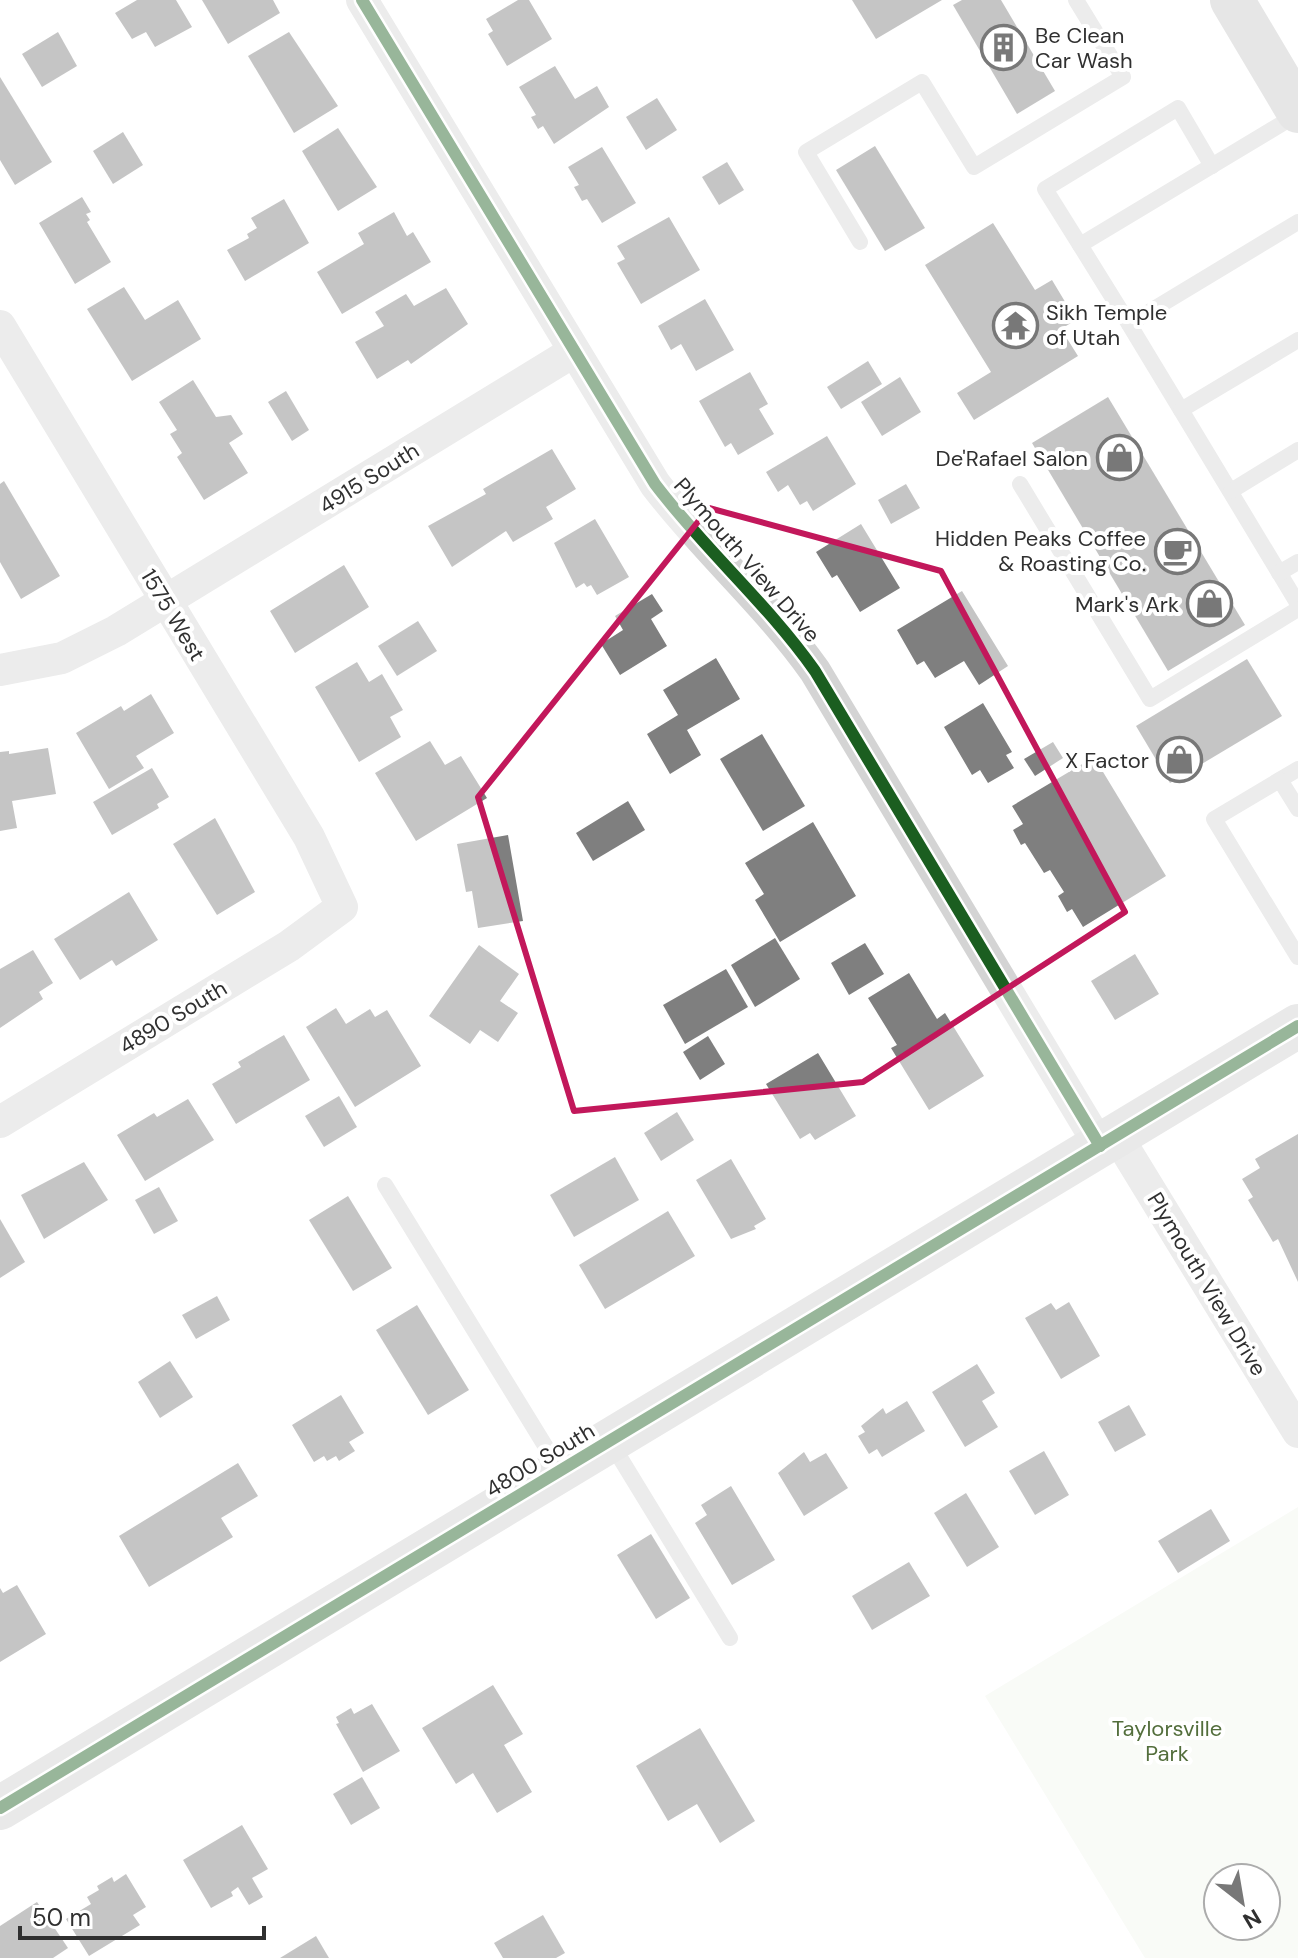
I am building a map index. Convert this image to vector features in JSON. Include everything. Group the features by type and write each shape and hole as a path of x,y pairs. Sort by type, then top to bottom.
{"main road":[{"path":"1241,7 1294,95"}],"street":[{"name":"Plymouth View Drive","path":"362,0 573,352 674,509 770,611 815,671 1109,1141 1298,1432"},
{"name":"1575 West","path":"0,326 309,837 342,907"},
{"name":"4915 South","path":"0,670 62,658 166,603 573,352"},
{"name":"4890 South","path":"0,1122 289,946 342,907"},
{"name":"4800 South","path":"0,1808 1298,1026"}],"lane":[{"path":"860,242 806,152 922,82 974,167 1123,77 1076,0"},
{"path":"1080,245 1212,166 1294,95"},
{"path":"1020,484 1150,699 1298,607 1231,491 1045,189 1178,108 1212,166"},
{"path":"1129,324 1298,222"},
{"path":"1181,410 1298,340"},
{"path":"1231,491 1298,450"},
{"path":"1279,573 1298,562"},
{"path":"1298,769 1214,819 1298,957"},
{"path":"1280,780 1298,809"},
{"path":"385,1185 561,1471"},
{"path":"610,1442 730,1638"}],"highlighted area":[{"path":"709,508 941,571 1125,912 863,1082 574,1111 478,797"}],"green space":[{"name":"Taylorsville Park","path":"1298,1507 1298,1958 1145,1958 985,1696"}],"building":[{"path":"137,0 176,0 192,27 155,47 146,32 132,39 115,13"},
{"path":"202,0 273,0 280,13 228,44"},
{"path":"518,0 529,0 552,39 507,66 488,34 493,31 486,19"},
{"path":"852,0 942,0 876,39"},
{"name":"Be Clean Car Wash","path":"962,0 1001,0 1055,91 1017,114 953,5"},
{"path":"58,32 77,66 42,87 22,54"},
{"path":"289,32 338,106 294,133 248,56"},
{"path":"555,66 575,99 597,86 609,107 554,144 543,126 538,129 531,117 536,115 519,87"},
{"path":"0,77 52,162 15,185 0,160"},
{"path":"657,98 677,130 646,150 626,117"},
{"path":"338,128 377,187 338,211 302,151"},
{"path":"123,132 143,165 113,184 93,151"},
{"path":"875,146 925,228 885,251 836,170"},
{"path":"602,147 636,203 602,223 587,199 582,201 574,187 579,185 568,167"},
{"path":"727,162 744,190 719,205 702,177"},
{"path":"82,197 91,212 86,214 90,220 87,222 111,262 75,284 39,223"},
{"path":"284,199 309,243 245,281 227,250 249,238 247,234 257,228 251,218"},
{"path":"394,212 407,236 413,232 431,262 342,314 317,272 364,244 358,233"},
{"path":"669,217 700,270 641,304 617,263 625,259 617,246"},
{"name":"Sikh Temple of Utah","path":"993,223 1035,290 1052,280 1076,320 1061,329 1078,356 974,420 957,393 991,372 925,265"},
{"path":"124,287 145,320 178,300 201,339 132,381 87,309"},
{"path":"446,288 468,324 411,364 408,360 377,379 355,342 384,326 375,312 406,294 414,306"},
{"path":"705,299 734,350 696,371 681,344 671,350 658,326"},
{"path":"868,361 882,384 841,409 827,387"},
{"path":"750,372 768,404 759,409 774,434 738,455 731,443 725,447 699,401"},
{"path":"900,377 921,412 882,436 861,402"},
{"path":"193,380 216,417 231,415 243,434 229,443 248,473 204,500 177,457 182,453 170,434 177,430 159,402"},
{"path":"286,391 309,430 292,441 268,402"},
{"path":"1108,397 1245,625 1168,671 1032,443"},
{"path":"827,436 856,484 813,511 807,501 800,505 788,485 778,492 766,472"},
{"path":"552,449 576,489 546,507 553,519 513,542 506,531 452,567 428,526 486,494 483,489"},
{"path":"4,481 60,576 21,599 0,562 0,484"},
{"path":"906,484 920,508 891,524 878,500"},
{"path":"595,519 629,577 597,595 591,585 587,587 584,583 576,588 554,543"},
{"path":"861,524 900,588 860,612 837,575 832,578 816,552"},
{"path":"344,565 369,607 295,653 270,611"},
{"path":"962,591 1008,666 979,685 964,661 935,678 924,661 917,665 897,630"},
{"path":"652,594 663,611 651,619 667,646 620,675 601,644 623,630 615,616"},
{"path":"418,621 437,651 397,676 378,646"},
{"path":"716,658 740,699 687,730 701,755 670,774 647,734 678,715 663,690"},
{"path":"1247,659 1282,716 1170,783 1136,726"},
{"path":"357,662 369,682 382,674 403,710 390,717 401,737 359,762 315,687"},
{"path":"151,694 174,733 136,756 144,768 109,789 76,733 121,706 124,711"},
{"path":"983,703 1012,752 1006,755 1014,768 988,783 980,770 972,775 944,727"},
{"path":"762,734 805,806 763,831 720,759"},
{"path":"430,741 445,765 461,756 487,798 416,841 375,773"},
{"path":"1053,742 1063,758 1035,776 1024,759"},
{"path":"48,748 56,794 12,801 17,828 0,831 0,752 9,751 9,754"},
{"path":"1094,757 1166,876 1083,927 1072,909 1067,912 1058,896 1064,892 1050,870 1044,873 1025,843 1021,845 1013,830 1023,824 1012,806"},
{"path":"152,768 169,797 157,804 159,808 112,835 93,802"},
{"path":"628,801 645,830 593,861 576,833"},
{"path":"215,818 255,892 217,915 173,844"},
{"path":"813,822 856,896 780,942 755,900 764,894 745,863"},
{"path":"508,835 523,921 478,928 472,891 466,892 457,844"},
{"path":"129,892 158,940 116,966 112,960 80,980 54,939"},
{"path":"775,938 800,979 755,1007 731,965"},
{"path":"865,943 884,974 849,995 831,963"},
{"path":"479,945 519,974 500,1001 518,1013 498,1042 480,1030 470,1044 429,1016"},
{"path":"33,950 53,983 39,992 43,999 0,1028 0,969"},
{"path":"1135,954 1159,994 1115,1020 1091,981"},
{"path":"726,969 748,1007 685,1044 663,1005"},
{"path":"909,973 937,1019 945,1013 984,1076 929,1110 891,1048 897,1045 868,998"},
{"path":"336,1008 346,1024 370,1009 375,1017 387,1010 421,1066 355,1107 306,1027"},
{"path":"284,1035 310,1080 236,1124 212,1084 241,1067 238,1062"},
{"path":"708,1036 725,1064 700,1080 683,1052"},
{"path":"818,1053 856,1116 815,1140 810,1133 800,1139 766,1084"},
{"path":"339,1096 357,1127 324,1147 305,1116"},
{"path":"188,1099 214,1140 145,1181 117,1135 154,1113 157,1117"},
{"path":"677,1112 694,1140 661,1161 644,1133"},
{"path":"1298,1134 1298,1282 1278,1239 1273,1242 1248,1200 1253,1197 1242,1179 1260,1168 1255,1159"},
{"path":"615,1157 639,1200 574,1237 550,1195"},
{"path":"731,1159 766,1219 754,1226 756,1229 731,1239 696,1180"},
{"path":"84,1162 108,1200 44,1239 21,1195"},
{"path":"159,1187 178,1221 154,1234 135,1200"},
{"path":"348,1196 392,1268 353,1291 309,1220"},
{"path":"668,1211 695,1256 605,1309 579,1265"},
{"path":"0,1219 25,1262 0,1278"},
{"path":"217,1296 230,1320 196,1339 182,1315"},
{"path":"1069,1302 1100,1356 1061,1379 1025,1318 1051,1303 1056,1310"},
{"path":"417,1305 469,1390 428,1415 376,1330"},
{"path":"170,1361 193,1397 160,1418 138,1382"},
{"path":"977,1364 995,1393 982,1401 998,1427 965,1447 932,1392"},
{"path":"341,1395 364,1433 349,1442 355,1451 339,1461 336,1456 327,1461 324,1456 314,1462 292,1425"},
{"path":"907,1401 925,1431 882,1457 877,1449 869,1454 858,1436 865,1432 861,1426 883,1408 886,1414"},
{"path":"1129,1405 1146,1435 1115,1452 1098,1422"},
{"path":"1044,1451 1069,1495 1035,1515 1009,1471"},
{"path":"804,1452 810,1462 826,1453 848,1488 804,1516 778,1473"},
{"path":"238,1463 258,1496 221,1518 233,1537 149,1587 119,1536"},
{"path":"731,1486 775,1560 732,1585 695,1523 707,1515 701,1505"},
{"path":"966,1493 999,1547 967,1567 934,1513"},
{"path":"1211,1509 1230,1541 1178,1573 1158,1541"},
{"path":"651,1534 690,1598 656,1619 617,1555"},
{"path":"909,1562 930,1596 872,1630 852,1596"},
{"path":"17,1585 46,1634 0,1662 0,1588 3,1593"},
{"path":"493,1685 523,1734 504,1745 532,1792 497,1813 473,1773 456,1784 422,1728"},
{"path":"372,1704 400,1751 363,1772 336,1724 339,1723 336,1717 351,1708 354,1714"},
{"path":"700,1728 755,1821 720,1843 697,1804 668,1821 636,1766"},
{"path":"362,1777 380,1808 351,1825 333,1794"},
{"path":"242,1825 268,1869 252,1878 263,1897 249,1905 238,1887 231,1892 233,1896 211,1908 183,1860"},
{"path":"126,1874 146,1907 133,1915 140,1925 89,1956 66,1919 91,1904 87,1897 99,1890 97,1886 112,1877 114,1882"},
{"path":"37,1902 68,1948 53,1958 0,1958 0,1926"},
{"path":"543,1915 565,1953 556,1958 503,1958 494,1943"},
{"path":"316,1936 329,1958 280,1958"}],"cycle path":[{"path":"362,0 655,484 694,532 777,622 815,671 1100,1146"},
{"path":"0,1808 1298,1026"}],"place":[{"name":"Be Clean Car Wash","path":"1004,48"},
{"name":"Sikh Temple of Utah","path":"1015,325"},
{"name":"De'Rafael Salon","path":"1119,458"},
{"name":"Hidden Peaks Coffee & Roasting Co.","path":"1177,551"},
{"name":"Mark's Ark","path":"1210,604"},
{"name":"X Factor","path":"1180,760"}]}
